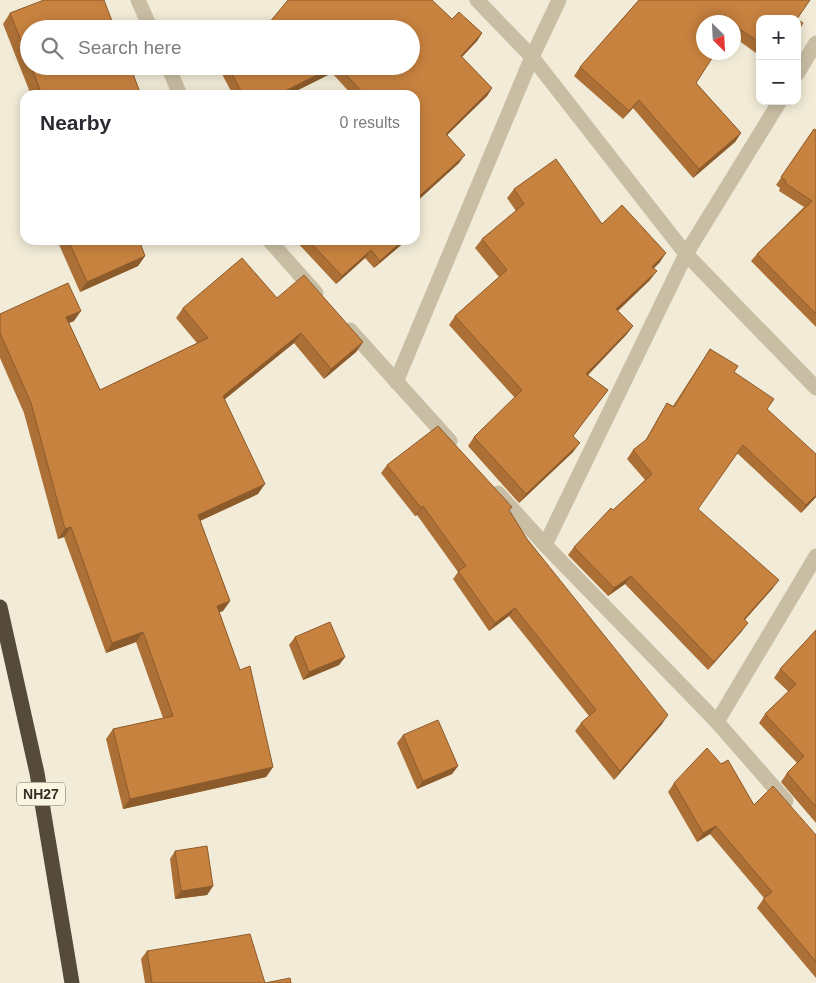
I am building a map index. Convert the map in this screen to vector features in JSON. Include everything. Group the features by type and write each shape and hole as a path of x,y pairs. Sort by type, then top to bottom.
{"highway":[{"name":"NH27","path":"0,607 37,773 72,983"}],"street":[{"path":"138,0 147,20"},
{"path":"478,0 532,56 686,254 816,388"},
{"path":"396,382 532,56 559,0"},
{"path":"801,67 816,43"},
{"path":"172,75 178,90"},
{"path":"545,545 686,254 778,105"},
{"path":"273,245 326,304"},
{"path":"339,318 461,453"},
{"path":"486,481 545,545 717,722 797,815"},
{"path":"717,722 816,556"}],"building":[{"path":"44,0 104,0 112,20 20,20 20,38 10,13"},
{"path":"288,0 432,0 452,19 459,12 482,33 461,56 492,88 446,134 465,155 420,196 420,90 360,90 346,75 420,75 420,20 271,20"},
{"path":"639,0 810,0 800,15 756,15 756,40 741,30 741,15 696,15 696,60 711,60 696,83 741,133 699,169 639,100 629,111 580,67"},
{"path":"34,75 133,75 139,90 40,90"},
{"path":"233,75 317,75 287,90 240,90"},
{"path":"814,129 816,130 816,314 757,254 812,201 785,183 786,181 781,177"},
{"path":"556,159 602,224 622,205 666,253 652,267 657,271 616,309 633,326 586,374 608,390 573,436 580,443 526,494 474,437 522,390 455,316 507,270 482,239 524,204 514,189"},
{"path":"70,245 141,245 145,256 87,282"},
{"path":"313,245 398,245 380,261 371,250 342,276"},
{"path":"242,258 277,298 304,275 363,342 331,369 301,333 223,396 265,484 198,515 230,601 217,606 240,670 250,666 273,767 130,799 113,729 173,716 143,632 112,643 71,527 65,529 31,403 0,333 0,314 68,283 81,311 66,317 100,390 208,338 183,308"},
{"path":"710,349 738,366 734,372 774,399 767,409 816,454 816,495 806,505 743,445 698,509 779,580 744,619 748,623 714,662 631,576 614,588 574,547 611,508 613,510 652,474 633,450 647,439 667,403 674,407"},
{"path":"438,426 512,507 509,510 527,539 668,715 620,771 581,723 596,710 515,608 495,623 458,571 466,566 423,506 421,508 387,465"},
{"path":"330,622 345,657 309,672 295,637"},
{"path":"816,630 816,807 787,773 804,756 765,714 796,684 780,669"},
{"path":"438,720 458,766 423,781 403,735"},
{"path":"707,748 721,764 728,760 754,805 773,786 816,835 816,962 763,899 772,892 716,826 703,833 674,783"},
{"path":"207,846 213,886 181,891 175,851"},
{"path":"250,934 265,983 152,983 147,951"},
{"path":"290,978 291,983 265,983"}]}
